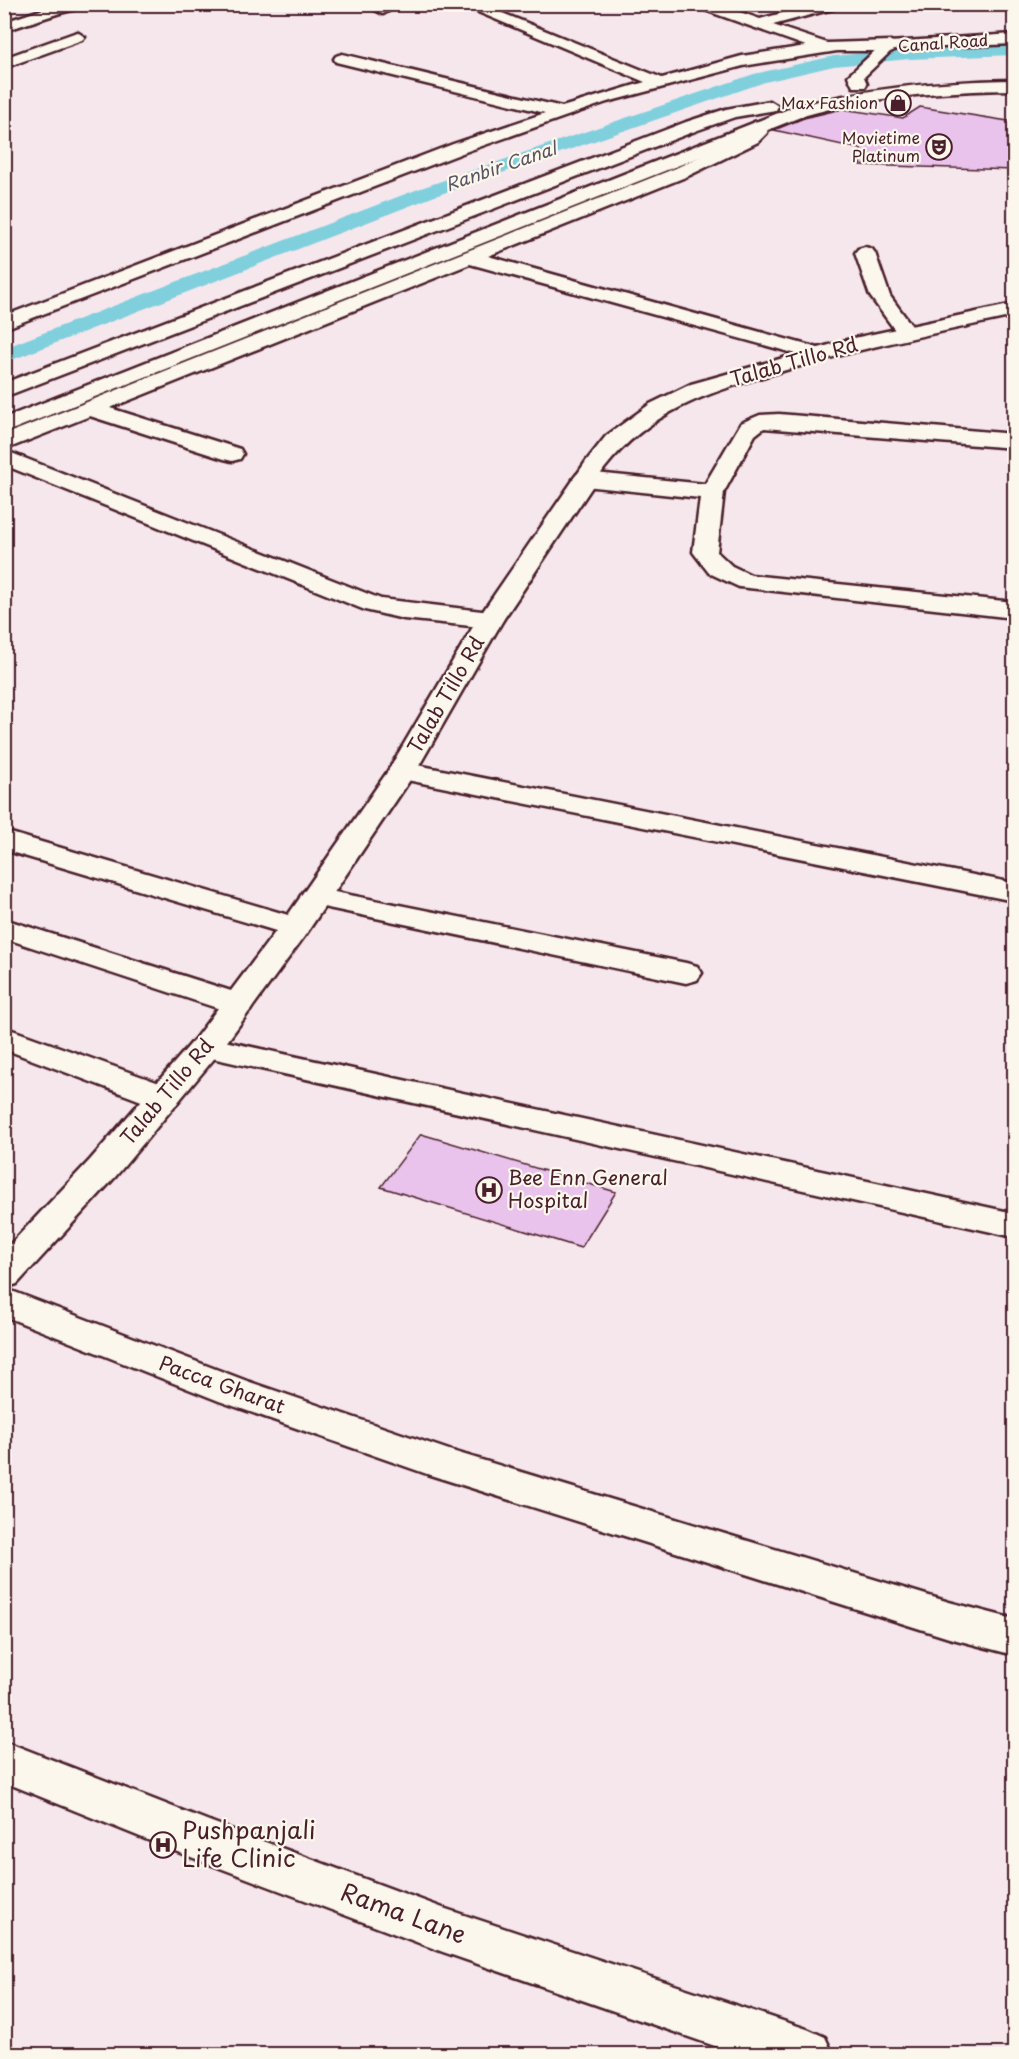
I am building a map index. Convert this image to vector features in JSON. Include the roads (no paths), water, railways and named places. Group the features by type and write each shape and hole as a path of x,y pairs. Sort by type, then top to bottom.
{"main road":[{"path":"4,27 56,9 80,4"},
{"path":"466,4 659,82"},
{"path":"701,4 826,48"},
{"path":"763,25 767,21 841,6"},
{"path":"841,6 813,18 809,25 851,45"},
{"path":"4,63 77,37"},
{"name":"Canal Road","path":"859,84 856,76 887,49 933,42 1014,39"},
{"path":"4,323 459,147 562,112 659,82 742,62 851,45 887,49"},
{"path":"342,59 562,112"},
{"name":"Canal Road","path":"770,106 859,84 934,77 1014,76"},
{"path":"4,426 760,126 824,104 877,93 949,86 1014,85"},
{"path":"4,408 770,106"},
{"path":"4,391 692,126 732,113 770,106"},
{"path":"4,443 682,172 752,138 759,133 760,126"},
{"path":"864,253 873,285 882,304 907,333"},
{"path":"468,257 818,354"},
{"name":"Talab Tillo Rd","path":"4,1275 206,1047 295,927 402,771 490,620 614,441 658,409 699,389 818,354 1014,310"},
{"path":"90,409 232,454"},
{"path":"1014,441 757,422 745,432 712,492 705,552 709,561 733,577 748,582 1014,610"},
{"path":"4,457 374,605 404,611 490,620"},
{"path":"585,480 712,492"},
{"path":"402,771 1014,892"},
{"path":"4,840 295,927"},
{"path":"315,897 686,973"},
{"path":"4,928 238,1004"},
{"path":"4,1037 164,1097"},
{"path":"206,1047 1014,1225"},
{"name":"Pacca Gharat","path":"4,1301 232,1391 441,1463 949,1620 1014,1637"},
{"name":"Rama Lane","path":"4,1761 192,1836 443,1930 807,2055"}],"waterway":[{"name":"Ranbir Canal","path":"4,356 428,192 760,78 834,61 910,54 1014,50"}],"place":[{"name":"Max Fashion","path":"898,103"},
{"name":"Movietime Platinum","path":"939,147"},
{"name":"Bee Enn General Hospital","path":"489,1190"},
{"name":"Pushpanjali Life Clinic","path":"163,1845"}]}
